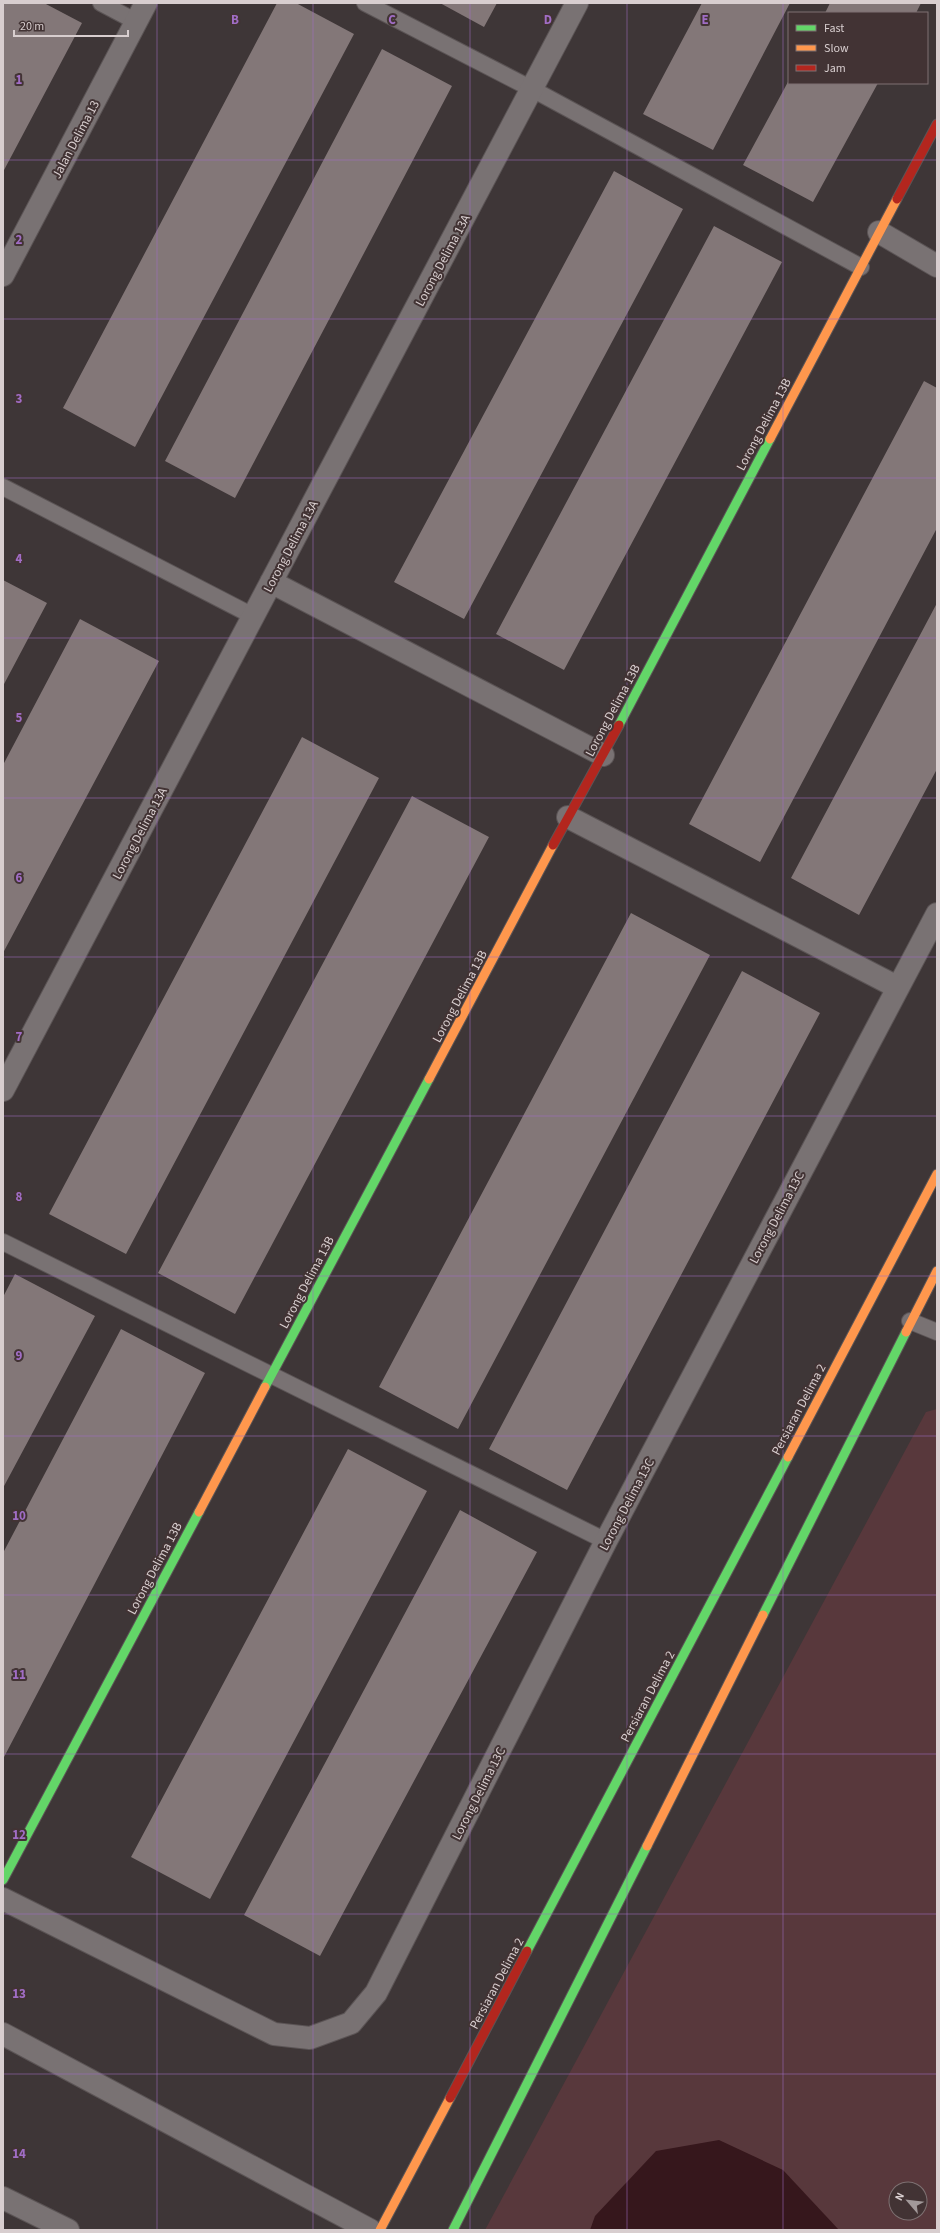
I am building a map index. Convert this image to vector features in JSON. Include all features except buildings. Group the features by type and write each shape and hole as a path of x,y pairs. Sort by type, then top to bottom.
{"street":[{"name":"Lorong Delima 13A","path":"3,1090 577,3"},
{"name":"Jalan Delima 13","path":"3,275 141,12"},
{"name":"Lorong Delima 13B","path":"3,1880 568,817 603,755 937,124"},
{"path":"879,232 937,266"},
{"path":"271,582 603,755"},
{"path":"568,817 897,987"},
{"name":"Lorong Delima 13C","path":"3,1899 274,2034 310,2038 351,2023 376,1993 606,1541 897,987 937,914"},
{"name":"Persiaran Delima 2","path":"380,2230 937,1174"},
{"path":"453,2230 910,1321 937,1271"},
{"path":"3,2034 370,2230"},
{"path":"3,2198 68,2230"}],"lane":[{"path":"101,3 141,12"},
{"path":"365,3 532,89 861,267"},
{"path":"3,487 253,616"},
{"path":"3,1242 606,1541"},
{"path":"910,1321 937,1332"}],"shaded area":[{"path":"937,1409 937,2230 485,2230 926,1412"},
{"path":"719,2140 783,2170 839,2230 590,2230 595,2216 656,2151"}],"traffic: fast":[{"path":"619,725 770,439"},
{"path":"265,1387 429,1079"},
{"path":"763,1615 906,1332"},
{"path":"527,1951 788,1457"},
{"path":"3,1880 199,1512"},
{"path":"453,2230 647,1846"}],"traffic: slow":[{"path":"770,439 897,199"},
{"path":"429,1079 553,845"},
{"path":"788,1457 937,1174"},
{"path":"906,1332 937,1271"},
{"path":"199,1512 265,1387"},
{"path":"647,1846 763,1615"},
{"path":"380,2230 450,2098"}],"traffic: jam":[{"path":"897,199 937,124"},
{"path":"553,845 619,725"},
{"path":"450,2098 527,1951"}]}
